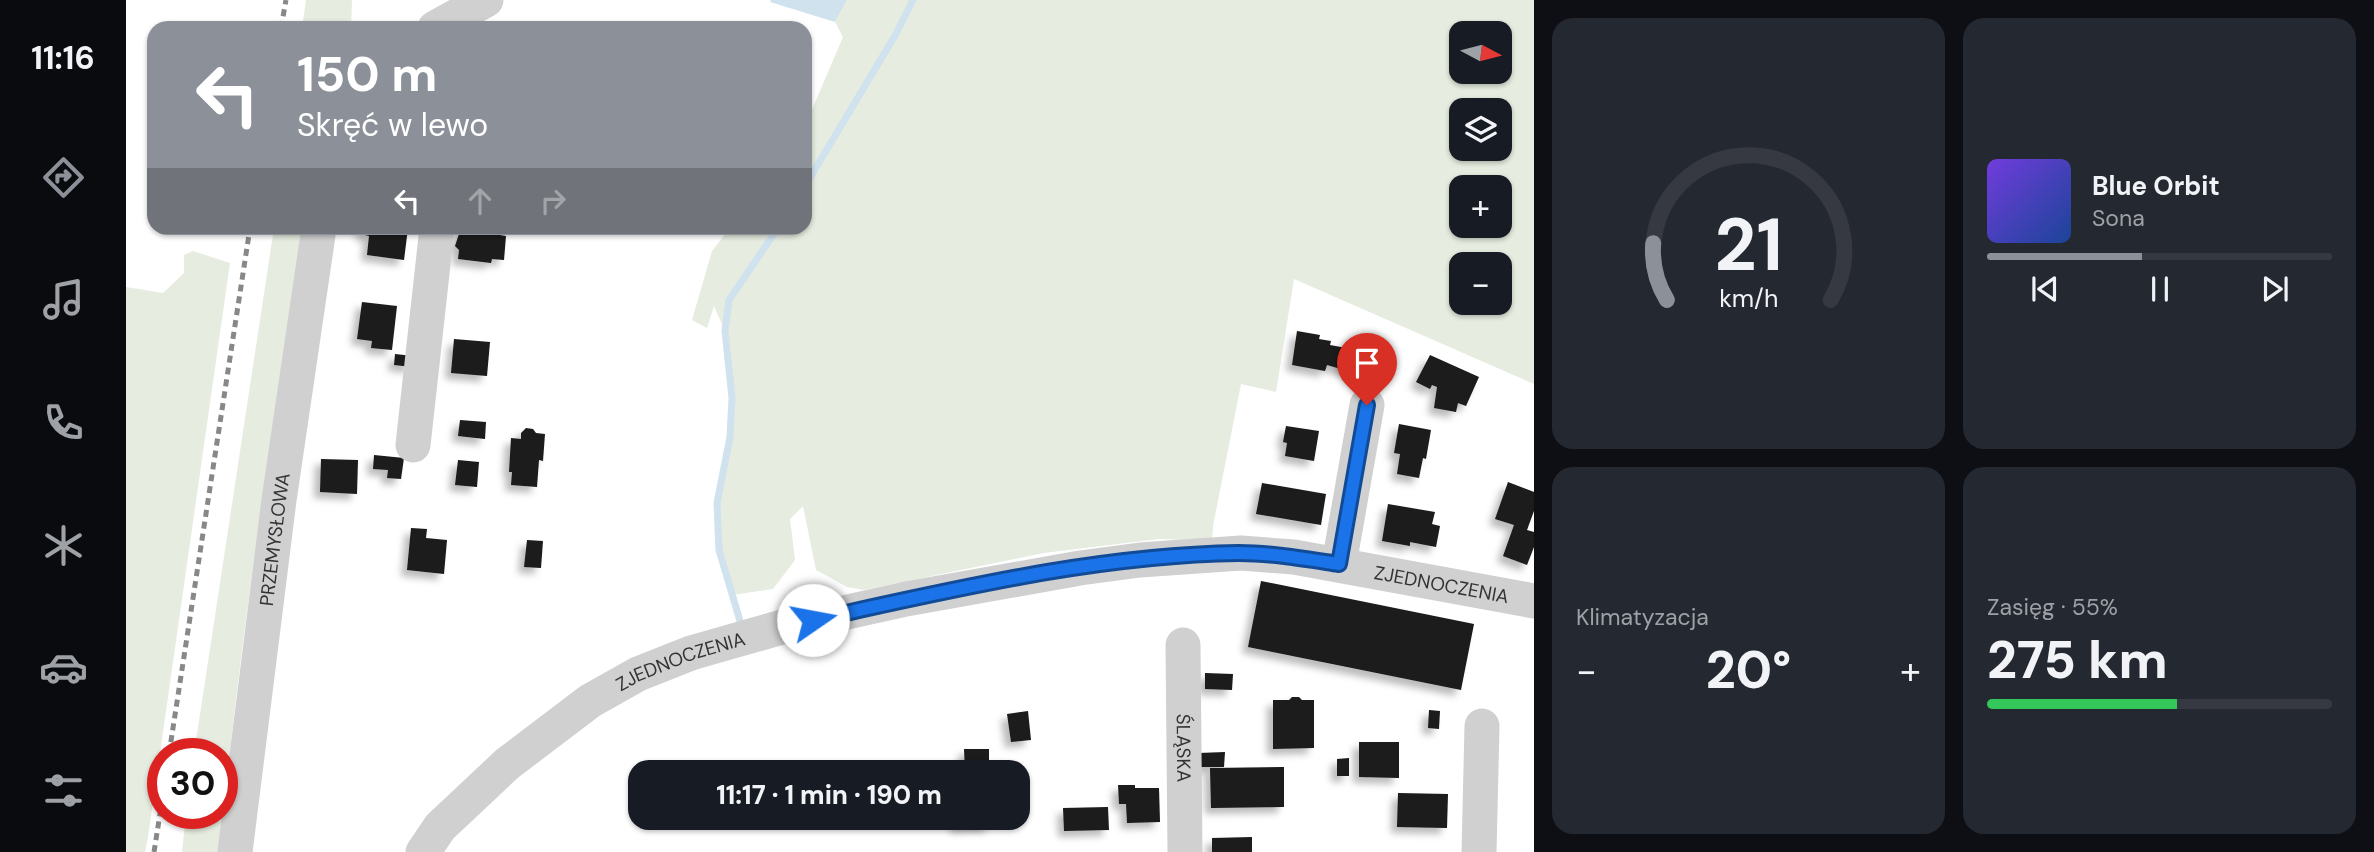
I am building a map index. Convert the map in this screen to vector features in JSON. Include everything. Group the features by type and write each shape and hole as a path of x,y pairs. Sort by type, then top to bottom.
{"street":[{"path":"454,21 486,0"},
{"name":"PRZEMYSŁOWA","path":"235,852 281,487 318,235"},
{"path":"412,445 436,235"},
{"path":"1339,564 1367,405"},
{"name":"ZJEDNOCZENIA","path":"423,852 440,827 507,764 590,701 638,674 703,649 789,625 906,599 1080,568 1140,560 1241,553 1339,564 1534,601"},
{"name":"ŚLĄSKA","path":"1183,645 1185,852"},
{"path":"1479,852 1482,726"}],"shaded area":[{"path":"306,0 352,0 351,21 303,21"},
{"path":"847,0 1534,0 1534,384 1294,279 1276,392 1241,384 1212,541 1159,539 1044,553 864,590 847,587 816,570 803,506 790,519 795,560 773,589 732,595 719,550 717,503 730,437 732,398 725,331 714,306 707,328 692,320 712,251 725,235 812,235 812,110 843,37 835,22"},
{"path":"273,235 303,235 274,424 232,738 196,738"},
{"path":"193,251 230,263 162,738 147,738 148,837 145,852 126,852 126,287 163,293 184,273 184,255"},
{"path":"184,829 224,829 222,852 182,852"}],"water":[{"path":"847,0 835,22 770,2"}],"building":[{"path":"365,235 407,235 404,260 367,255 369,236"},
{"path":"459,235 506,236 504,260 492,259 491,263 458,259 459,250 455,246"},
{"path":"362,302 397,306 392,350 371,348 372,341 357,339"},
{"path":"1297,331 1320,335 1319,339 1331,341 1330,345 1352,349 1348,371 1327,365 1325,371 1292,365"},
{"path":"454,339 490,342 487,376 451,373"},
{"path":"395,354 413,356 412,367 394,365"},
{"path":"1430,355 1479,377 1466,406 1458,403 1456,412 1434,408 1437,387 1432,385 1430,389 1416,382"},
{"path":"460,420 486,422 485,439 458,436"},
{"path":"1399,424 1431,430 1426,459 1423,458 1419,478 1397,474 1400,454 1394,453"},
{"path":"1286,426 1319,431 1314,461 1285,456 1287,443 1283,442"},
{"path":"526,428 545,434 537,487 511,485 511,438 521,439 521,433"},
{"path":"374,455 404,458 401,479 387,478 388,470 373,469"},
{"path":"321,459 358,460 357,494 320,492"},
{"path":"458,460 479,462 477,487 455,485"},
{"path":"1508,482 1534,492 1534,511 1527,530 1534,532 1534,547 1527,565 1503,556 1514,525 1495,519"},
{"path":"1262,483 1326,494 1321,525 1256,514"},
{"path":"1388,504 1435,512 1432,524 1440,526 1436,547 1382,541"},
{"path":"411,528 427,529 426,538 447,540 444,574 407,570"},
{"path":"527,540 543,541 541,568 524,567"},
{"path":"1261,581 1474,624 1461,690 1248,647"},
{"path":"1205,673 1233,674 1232,690 1205,689"},
{"path":"1292,697 1314,700 1314,748 1273,749 1273,700 1289,700"},
{"path":"1429,710 1440,711 1439,729 1428,728"},
{"path":"1028,711 1031,740 1011,742 1007,714"},
{"path":"1359,742 1399,742 1399,778 1359,777"},
{"path":"964,749 989,749 989,760 964,760"},
{"path":"1225,752 1224,767 1199,767 1199,753"},
{"path":"1349,758 1349,776 1337,776 1337,759"},
{"path":"1284,767 1284,807 1211,808 1210,768"},
{"path":"1118,785 1159,788 1160,822 1127,823 1126,804 1119,804"},
{"path":"1398,793 1448,794 1447,828 1397,827"},
{"path":"1108,807 1109,830 1064,831 1063,808"},
{"path":"1252,837 1252,852 1212,852 1212,838"}],"waterway":[{"path":"812,174 896,34 913,0"},
{"path":"740,621 719,550 717,503 730,437 732,398 725,331 729,300 773,235"}],"railway":[{"path":"282,21 286,0"},
{"path":"171,738 249,235"},
{"path":"154,852 158,829"}],"route":[{"path":"813,620 1021,577 1140,560 1241,553 1339,564 1367,405"}]}
